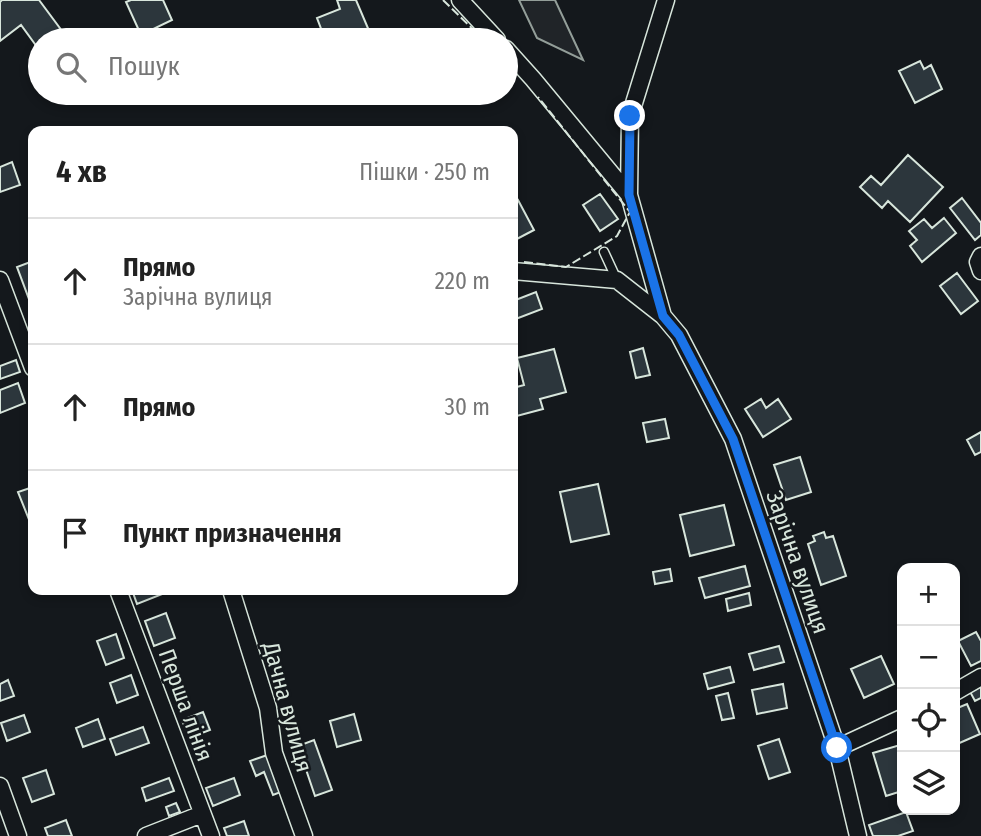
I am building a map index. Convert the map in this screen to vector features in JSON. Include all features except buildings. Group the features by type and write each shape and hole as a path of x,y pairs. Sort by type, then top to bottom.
{"street":[{"path":"460,0 486,28"},
{"path":"629,195 630,116 666,0"},
{"name":"Зарічна вулиця","path":"518,62 629,195 663,316"},
{"path":"981,256 978,262 981,271"},
{"path":"518,271 617,280"},
{"path":"0,280 4,302 28,357"},
{"name":"Зарічна вулиця","path":"617,280 663,316 679,335 733,439 837,748 858,836"},
{"name":"Перша лінія","path":"120,595 211,836"},
{"name":"Дачна вулиця","path":"233,595 268,708 274,753 304,836"},
{"path":"960,689 981,677"},
{"path":"837,748 897,720"},
{"path":"0,786 18,836"},
{"path":"146,836 202,814"}],"lane":[{"path":"604,252 617,280"}],"shaded area":[{"path":"519,0 555,0 583,60 537,38"}],"fence":[{"path":"443,0 472,28"},
{"path":"524,262 566,267 617,236 630,212 538,97"}],"route":[{"path":"630,116 629,195 663,316 679,335 733,439 837,748"}]}
